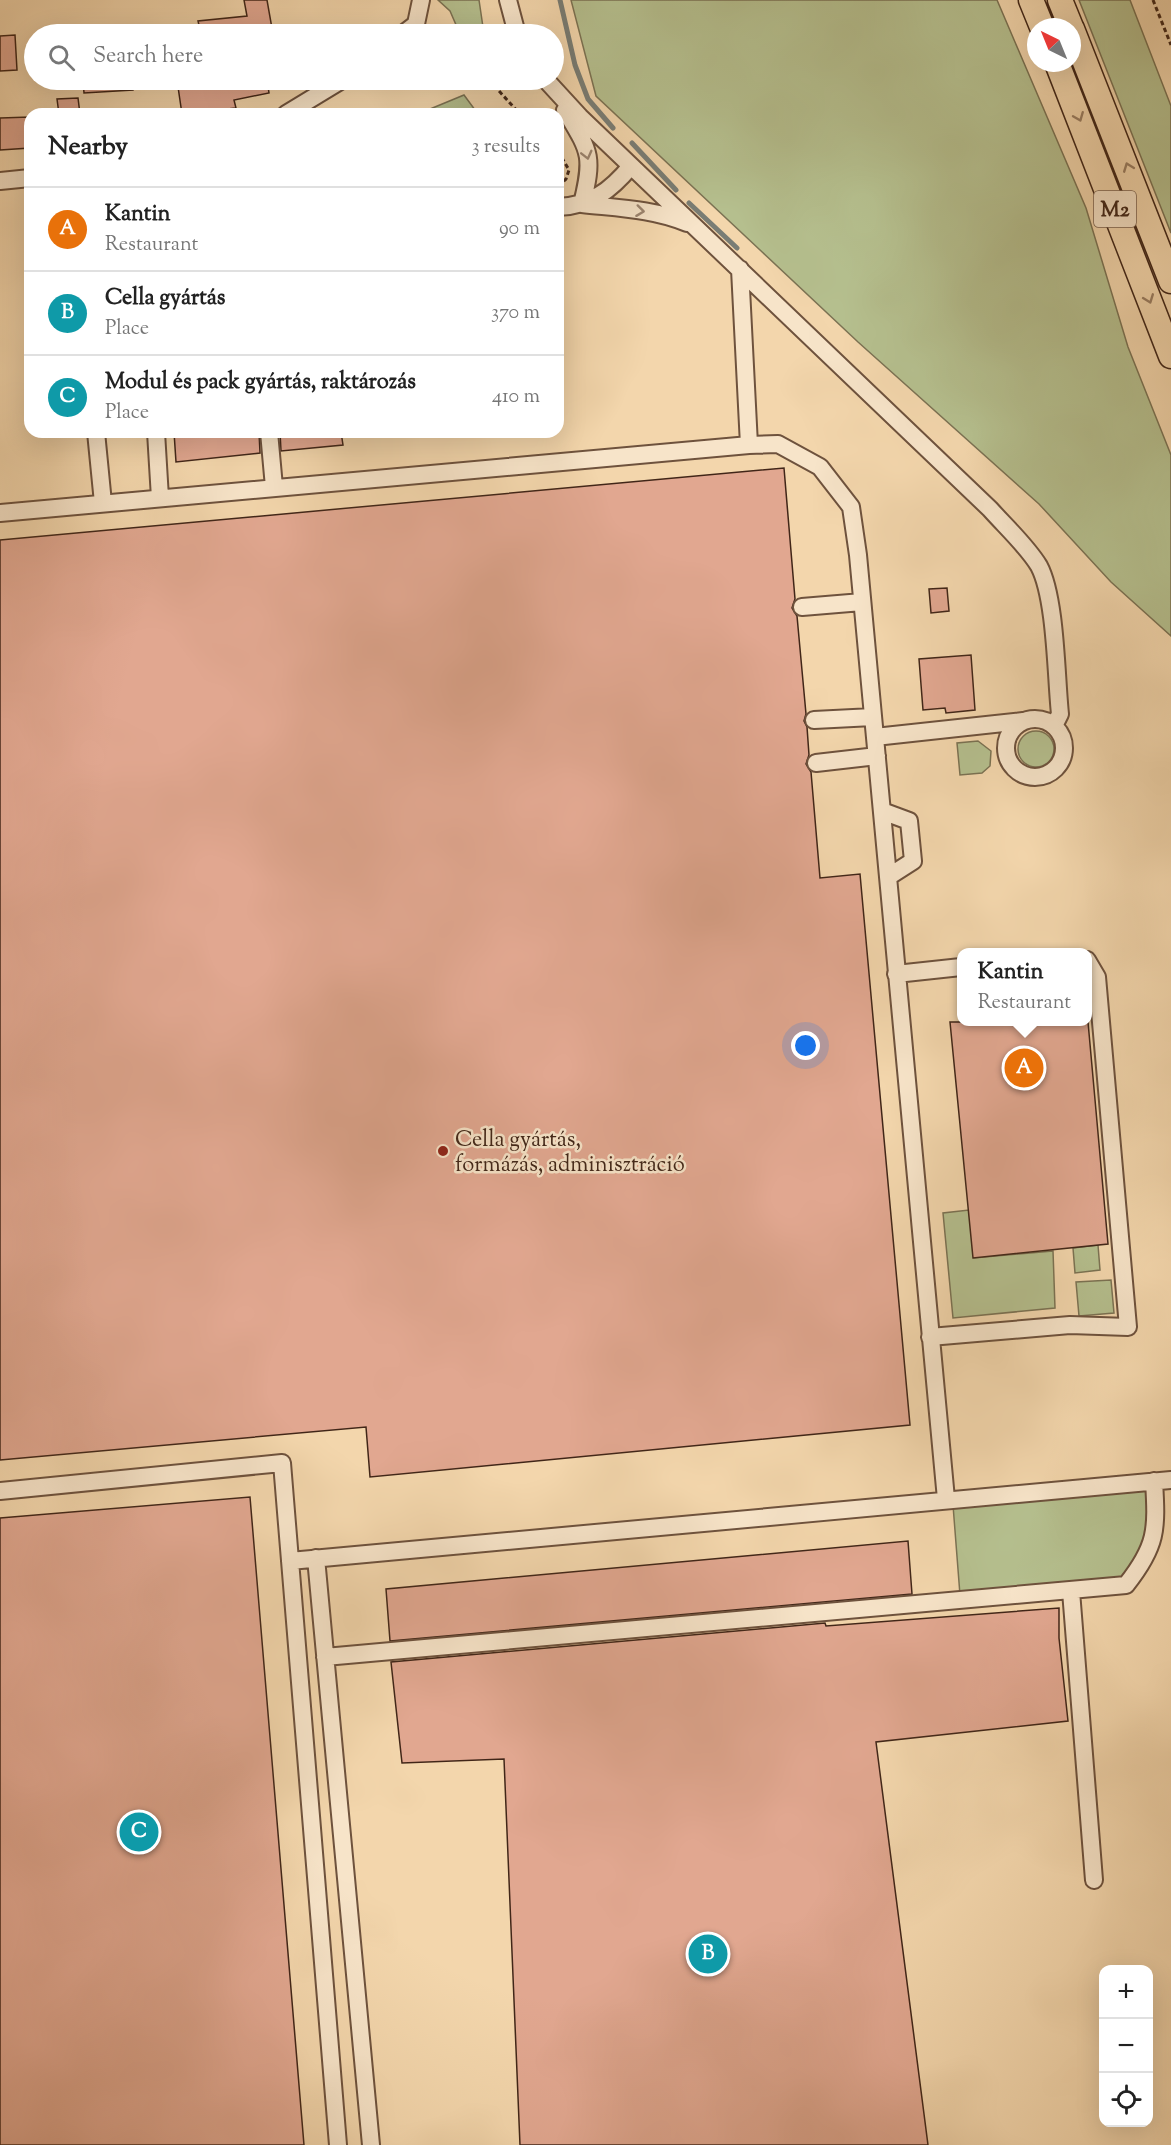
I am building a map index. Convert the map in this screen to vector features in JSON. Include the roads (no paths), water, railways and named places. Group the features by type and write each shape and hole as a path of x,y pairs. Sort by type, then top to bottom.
{"highway":[{"path":"1031,0 1038,18"},
{"name":"M2","path":"1060,0 1068,18"},
{"name":"M2","path":"1081,51 1171,281"},
{"name":"M2","path":"1060,72 1171,357"}],"street":[{"path":"416,24 421,0"},
{"path":"508,0 515,24"},
{"path":"296,108 326,90"},
{"path":"553,90 564,108"},
{"path":"556,90 631,166 990,509 1039,567 1051,620 1060,714 1054,726"},
{"path":"564,108 585,143 591,168 582,204"},
{"path":"582,204 614,186 631,166"},
{"path":"0,180 24,178"},
{"path":"564,206 582,204 671,216 695,227"},
{"path":"740,269 749,445"},
{"path":"97,438 103,503"},
{"path":"156,438 160,498"},
{"path":"270,438 274,487"},
{"path":"0,513 749,445 778,444 820,467 851,507 877,756 946,1499"},
{"path":"802,607 862,602"},
{"path":"814,720 873,717"},
{"path":"875,737 1040,719 1054,726 1063,740 1063,757 1051,772 1032,777 1015,769 1006,753 1009,733 1024,721"},
{"path":"816,763 877,756"},
{"path":"882,811 909,821 913,861 888,877"},
{"path":"896,974 957,967"},
{"path":"930,1337 1070,1325 1128,1327 1097,977 1092,968"},
{"path":"0,1491 282,1463 338,2145"},
{"path":"290,1561 1163,1480 1157,1527 1145,1562 1126,1586 944,1600 325,1657"},
{"path":"316,1558 371,2145"},
{"path":"1071,1591 1094,1880"}],"waterway":[{"path":"560,0 575,65 588,99 613,128"},
{"path":"632,143 676,190"},
{"path":"689,203 737,248"}],"place":[{"name":"Kantin","path":"1024,1068"},
{"name":"Cella gyártás, formázás, adminisztráció","path":"443,1151"},
{"name":"Modul és pack gyártás, raktározás","path":"139,1832"},
{"name":"Cella gyártás","path":"708,1954"}]}
